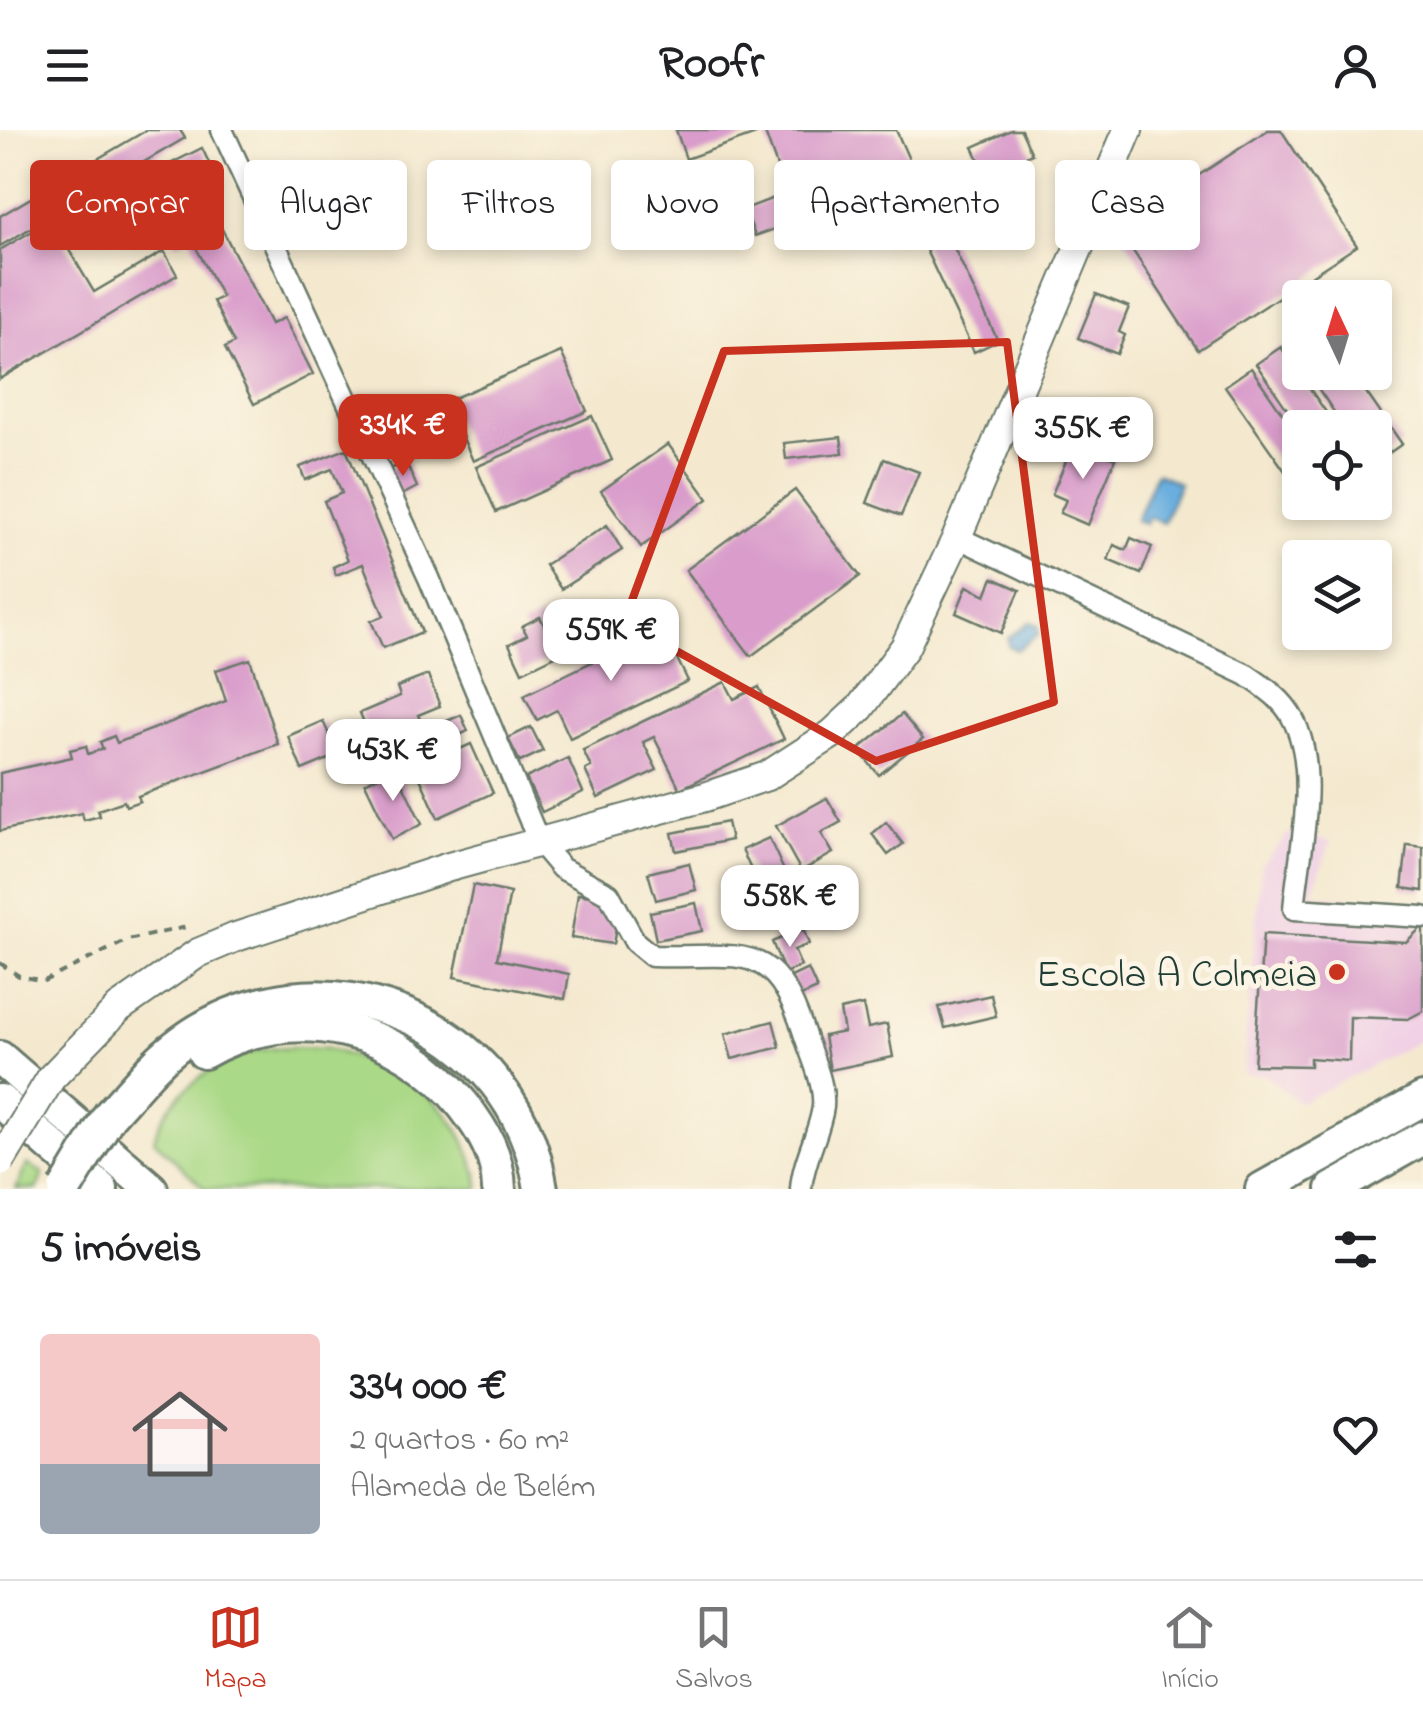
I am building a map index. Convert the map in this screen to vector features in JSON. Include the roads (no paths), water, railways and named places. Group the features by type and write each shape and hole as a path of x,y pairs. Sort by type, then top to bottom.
{"highway":[{"path":"65,1189 109,1116 158,1075 201,1028 253,1007 322,997 382,1004 440,1030 479,1062 512,1101 533,1148 541,1189"},
{"path":"86,1189 158,1075 210,1049 262,1030 318,1025 372,1036 417,1062 456,1096 488,1141 499,1189"},
{"path":"0,1058 152,1189"},
{"path":"1262,1189 1423,1099"},
{"path":"0,1101 101,1189"},
{"path":"1333,1189 1423,1138"}],"main road":[{"path":"0,1162 51,1078 119,1008 198,953 236,936 449,866 705,798 767,776 807,752 860,708 905,646 957,536 1128,130"}],"street":[{"path":"222,130 429,578 539,842 561,868 609,894 642,950 666,956 734,954 770,968 787,988 821,1085 823,1105 803,1164 801,1189"},
{"path":"957,536 1230,667 1275,694 1292,714 1304,746 1294,908 1423,917"}],"water":[{"path":"1156,473 1179,483 1163,523 1148,517 1145,524 1136,520"},
{"path":"1030,622 1038,625 1039,634 1017,650 1009,647 1008,638"}],"place":[{"name":"Escola A Colmeia","path":"1337,972"}]}
